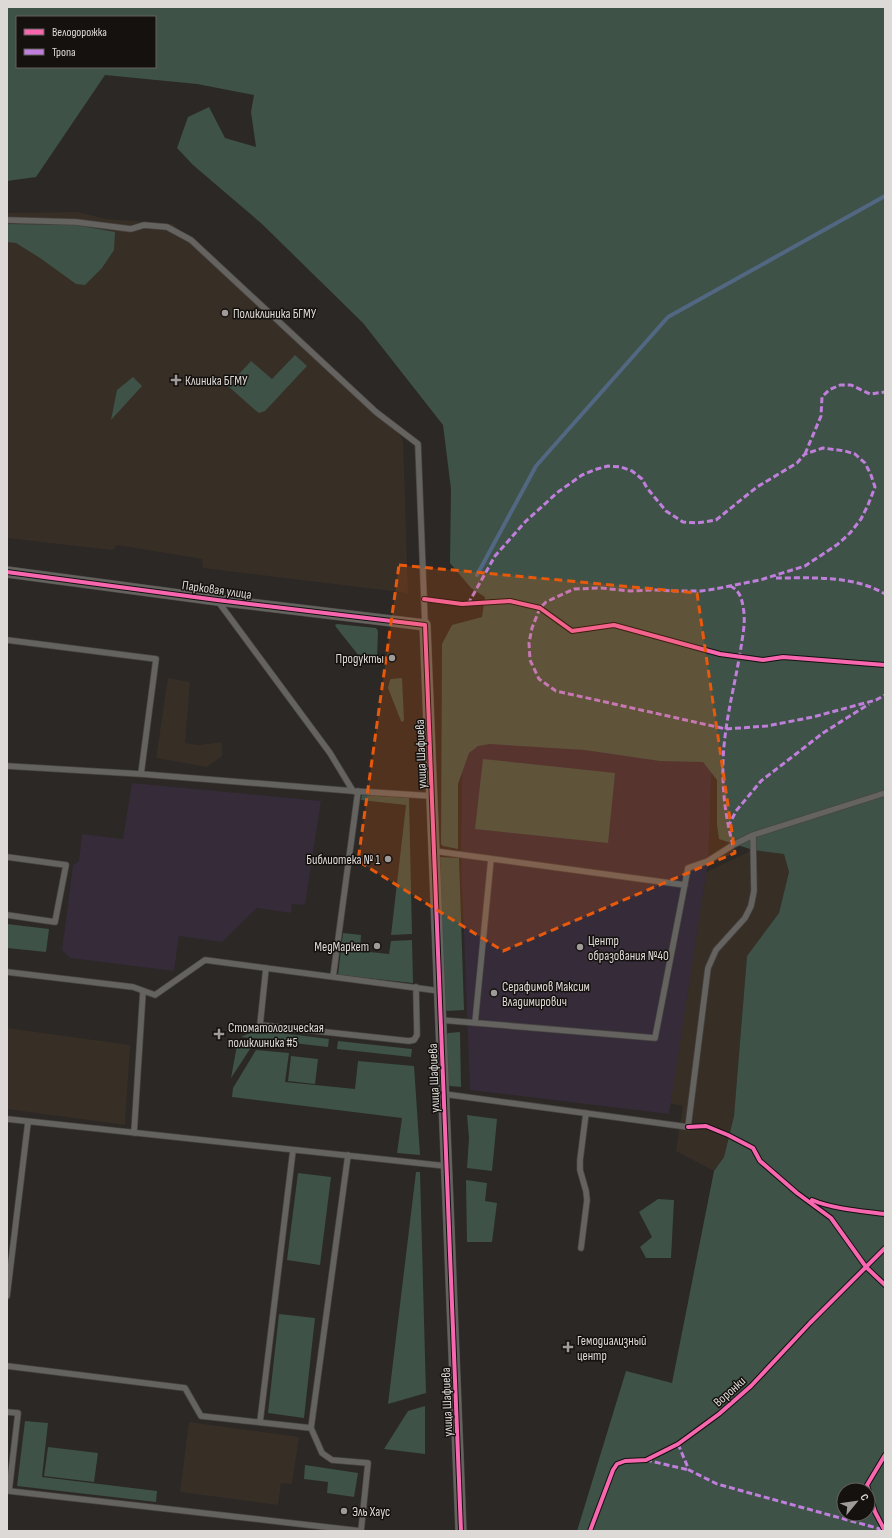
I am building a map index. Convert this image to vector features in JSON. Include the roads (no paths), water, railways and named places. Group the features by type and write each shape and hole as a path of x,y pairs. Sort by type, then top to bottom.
{"street":[{"name":"Парковая улица","path":"7,572 217,600 425,625"},
{"name":"улица Шафиева","path":"425,625 461,1531"}],"lane":[{"path":"7,220 76,222 131,229 144,225 167,227 191,240 376,412 418,444 425,625"},
{"path":"217,600 330,753 355,791 333,977"},
{"path":"7,640 156,659 141,774"},
{"path":"7,766 141,774 432,796"},
{"path":"441,1020 656,1038 688,868 708,861 733,845 753,835 885,793"},
{"path":"444,1094 688,1127 708,968 716,950 745,918 750,906 754,891 753,835"},
{"path":"434,851 685,885"},
{"path":"7,856 66,865 55,922 7,916"},
{"path":"476,1023 490,859"},
{"path":"7,972 133,987 155,995 205,960 440,991"},
{"path":"266,968 260,1025 409,1041 414,1040 417,1035 416,987"},
{"path":"134,1133 143,991"},
{"path":"581,1248 587,1200 580,1170 580,1160 586,1113"},
{"path":"7,1119 446,1166"},
{"path":"7,1296 28,1122"},
{"path":"260,1422 293,1150"},
{"path":"7,1412 18,1413 9,1491 361,1531 368,1464 332,1460 322,1453 311,1428 348,1155"},
{"path":"7,1366 185,1388 201,1416 311,1428"}],"waterway":[{"path":"477,575 536,466 668,317 885,196"}],"place":[{"name":"Поликлиника БГМУ","path":"225,313"},
{"name":"Клиника БГМУ","path":"176,380"},
{"name":"Продукты","path":"392,658"},
{"name":"Библиотека № 1","path":"388,859"},
{"name":"МедМаркет","path":"377,946"},
{"name":"Центр образования №40","path":"580,947"},
{"name":"Серафимов Максим Владимирович","path":"494,993"},
{"name":"Стоматологическая поликлиника #5","path":"219,1034"},
{"name":"Гемодиализный центр","path":"568,1347"},
{"name":"Эль Хаус","path":"344,1511"}]}
